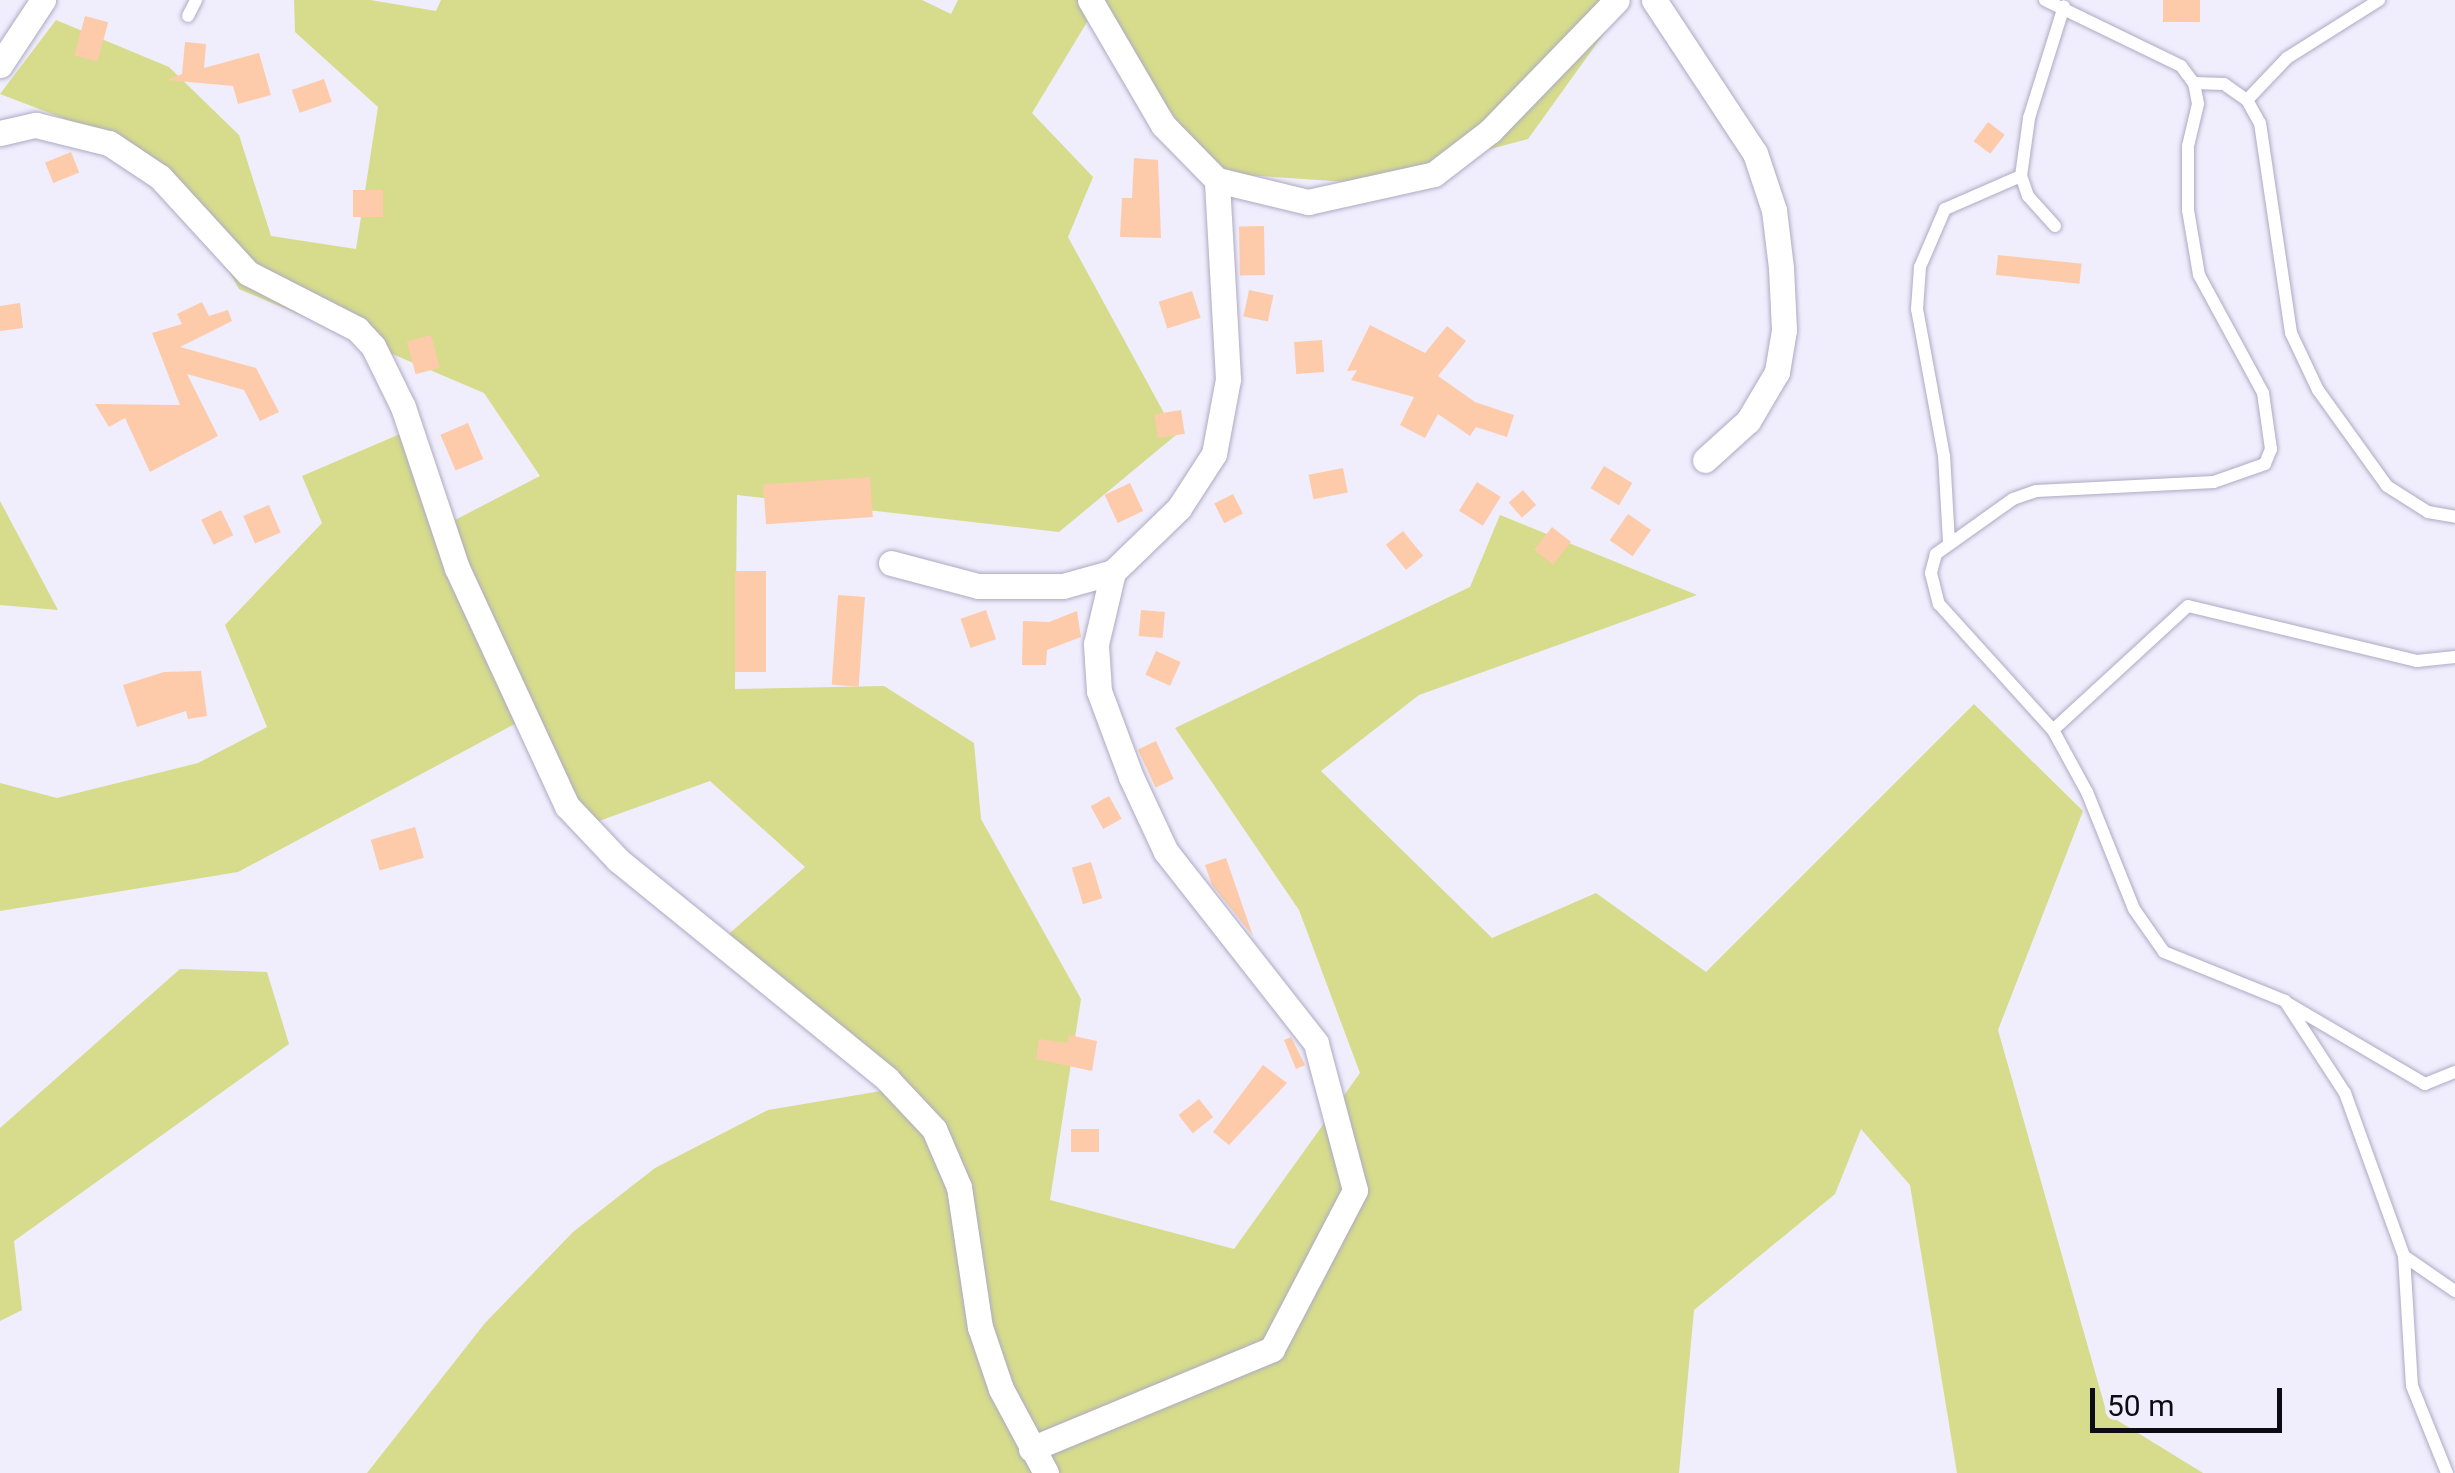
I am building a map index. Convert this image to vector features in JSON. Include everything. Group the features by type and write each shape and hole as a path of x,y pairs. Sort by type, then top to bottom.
{"street":[{"path":"0,65 43,0"},
{"path":"1090,0 1162,125 1217,180 1308,202 1434,174 1490,131 1618,0"},
{"path":"1654,0 1755,153 1774,210 1781,268 1784,330 1777,372 1748,420 1705,460"},
{"path":"0,133 36,125 109,143 160,177 248,273 357,329 373,346 403,407 456,568 567,806 618,860 886,1079 934,1129 959,1187 980,1328 1031,1449 1046,1473"},
{"path":"891,563 978,586 1063,586 1112,572 1178,508 1214,454 1228,378 1214,231 1217,180"},
{"path":"1031,1449 1272,1349 1355,1190 1316,1043 1166,852 1131,777 1099,691 1096,644 1112,572"}],"lane":[{"path":"188,16 196,0"},
{"path":"2045,0 2181,66 2194,84 2198,104 2188,146 2188,210 2199,275 2263,393 2271,426 2265,464 2214,482 2036,491 1949,542 1936,554 1931,573 1940,604 2053,730 2087,792 2134,909 2164,952 2285,1001 2425,1084 2455,1072"},
{"path":"2247,100 2287,58 2378,0"},
{"path":"2055,226 2028,196 2021,176 2029,118 2064,6"},
{"path":"2194,84 2224,84 2247,100 2260,123 2292,333 2318,390 2388,486 2428,512 2455,517"},
{"path":"1949,542 1944,456 1917,309 1920,267 1945,210 2021,176"},
{"path":"2053,730 2188,606 2417,661 2455,657"},
{"path":"2285,1001 2345,1093 2404,1256 2412,1386 2447,1473"},
{"path":"2404,1256 2455,1292"}],"green space":[{"path":"294,0 370,0 436,11 441,0 922,0 951,14 958,0 1628,0 1528,139 1363,183 1216,173 1095,9 1032,113 1093,177 1068,237 1176,435 1059,532 737,495 735,689 884,686 974,743 981,819 1081,999 1050,1200 1234,1249 1360,1073 1299,910 1175,728 1470,587 1500,515 1697,595 1419,695 1321,771 1492,938 1596,893 1706,972 1974,704 2083,811 1998,1030 2107,1414 2203,1473 1957,1473 1910,1185 1861,1129 1835,1194 1694,1310 1679,1473 367,1473 485,1323 573,1232 655,1168 768,1110 899,1088 713,948 805,867 710,781 585,826 524,719 238,872 0,911 0,783 57,798 198,763 267,727 225,625 322,523 302,476 407,431 455,520 540,476 484,393 239,289 183,190 89,128 0,94 56,20 169,67 239,135 271,236 356,249 378,107 295,32"},
{"path":"0,501 58,610 0,605"},
{"path":"180,969 267,972 289,1044 14,1241 22,1310 0,1321 0,1128"}],"building":[{"path":"2163,0 2200,0 2200,22 2163,22"},
{"path":"85,16 108,22 98,62 74,56"},
{"path":"185,42 206,44 204,68 259,53 271,95 238,104 233,86 167,80 182,74"},
{"path":"324,79 332,102 300,113 292,90"},
{"path":"1988,122 2005,135 1990,154 1974,141"},
{"path":"71,152 79,172 53,183 45,162"},
{"path":"1134,158 1158,160 1161,238 1120,237 1122,198 1132,198"},
{"path":"353,190 383,190 383,217 353,217"},
{"path":"1239,226 1264,226 1265,275 1240,275"},
{"path":"1998,255 2082,264 2079,284 1996,275"},
{"path":"1249,290 1273,295 1268,322 1243,316"},
{"path":"1192,291 1201,318 1167,328 1159,302"},
{"path":"202,302 209,316 228,310 232,321 180,347 256,368 279,412 260,421 244,390 187,374 218,436 150,472 125,418 109,427 95,404 180,405 152,333 182,324 177,314"},
{"path":"20,303 23,328 0,331 0,306"},
{"path":"1370,325 1425,353 1447,326 1466,341 1438,376 1475,402 1514,415 1507,437 1476,427 1470,436 1438,414 1425,438 1400,425 1414,397 1351,380 1357,370 1347,371"},
{"path":"431,335 440,368 416,374 407,341"},
{"path":"1322,340 1324,372 1296,374 1294,342"},
{"path":"1181,410 1185,434 1158,438 1154,414"},
{"path":"468,423 483,459 456,471 440,435"},
{"path":"1604,466 1632,483 1619,505 1591,488"},
{"path":"1343,468 1348,493 1313,499 1309,475"},
{"path":"870,477 873,517 766,524 763,484"},
{"path":"1477,482 1501,497 1483,526 1459,511"},
{"path":"1130,483 1143,511 1118,523 1105,495"},
{"path":"1523,490 1536,505 1522,518 1509,502"},
{"path":"1233,494 1243,514 1224,523 1214,504"},
{"path":"269,505 281,533 255,544 243,516"},
{"path":"221,510 233,535 214,545 201,520"},
{"path":"1628,514 1651,530 1633,556 1610,540"},
{"path":"1552,527 1571,542 1553,565 1534,550"},
{"path":"1403,531 1423,556 1406,570 1386,545"},
{"path":"735,571 766,571 766,672 735,672"},
{"path":"838,595 865,597 859,687 832,685"},
{"path":"986,610 996,639 971,648 960,619"},
{"path":"1141,610 1165,612 1163,638 1139,636"},
{"path":"1077,611 1081,637 1047,650 1046,665 1022,665 1023,621 1049,622"},
{"path":"1156,651 1181,662 1170,686 1145,675"},
{"path":"201,671 207,716 188,719 186,711 137,727 123,685 164,672"},
{"path":"1156,741 1174,779 1156,788 1138,749"},
{"path":"1109,796 1122,819 1103,829 1091,806"},
{"path":"415,827 424,858 380,870 371,840"},
{"path":"1226,858 1253,936 1212,885 1205,865"},
{"path":"1091,862 1102,898 1083,904 1072,868"},
{"path":"1069,1035 1097,1041 1092,1071 1036,1059 1039,1039 1067,1043"},
{"path":"1291,1037 1305,1065 1296,1069 1284,1040"},
{"path":"1263,1065 1287,1083 1229,1145 1213,1132"},
{"path":"1199,1099 1213,1117 1193,1133 1179,1115"},
{"path":"1071,1129 1099,1129 1099,1152 1071,1152"}]}
